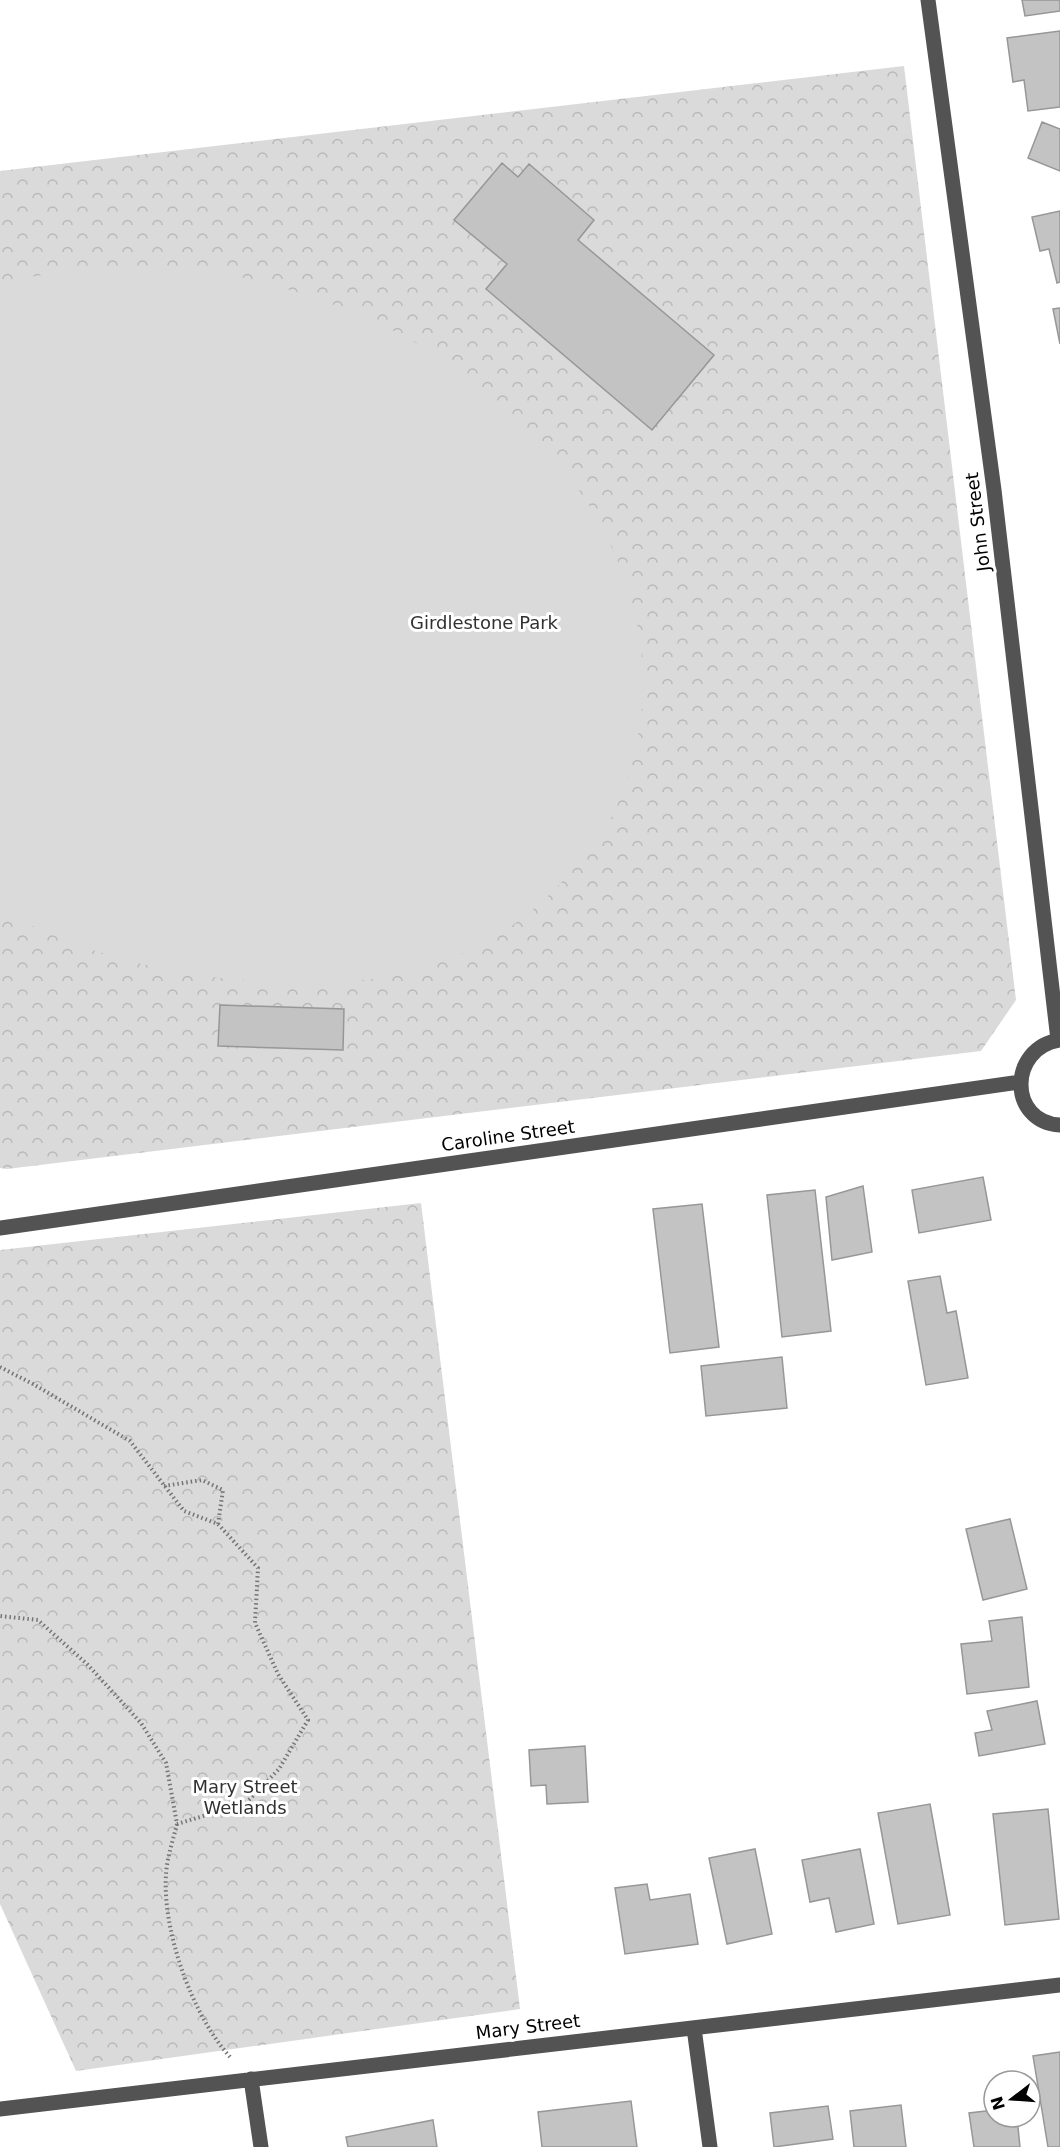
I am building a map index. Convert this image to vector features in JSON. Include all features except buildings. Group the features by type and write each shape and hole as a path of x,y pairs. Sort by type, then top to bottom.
{"street":[{"name":"John Street","path":"928,0 994,490 1059,1040"},
{"path":"1059,1040 1046,1043 1027,1058 1020,1082 1022,1094 1034,1114 1043,1121 1060,1125"},
{"name":"Caroline Street","path":"0,1227 1020,1082"},
{"name":"Mary Street","path":"0,2109 1060,1984"},
{"path":"694,2028 710,2147"},
{"path":"251,2079 261,2147"}],"path":[{"path":"0,1367 130,1441 184,1511 219,1524 258,1568 255,1623 278,1674 308,1720 279,1769 246,1803 177,1824"},
{"path":"164,1486 202,1480 223,1490 219,1524"},
{"path":"0,1616 39,1620 88,1665 141,1723 166,1763 177,1824 166,1874 168,1923 187,1979 216,2041 251,2079"}],"green space":[{"name":"Girdlestone Park","path":"904,66 1016,1000 981,1051 7,1169 0,1168 0,171"},
{"path":"159,268 235,276 304,294 394,331 465,374 512,414 555,459 591,508 618,563 636,620 643,680 637,741 622,792 605,829 588,854 539,905 507,929 473,949 437,964 399,974 360,980 278,983 241,980 170,970 100,952 66,941 0,910 0,282 73,270"},
{"name":"Mary Street Wetlands","path":"421,1203 520,2009 76,2071 0,1904 0,1250"}]}
